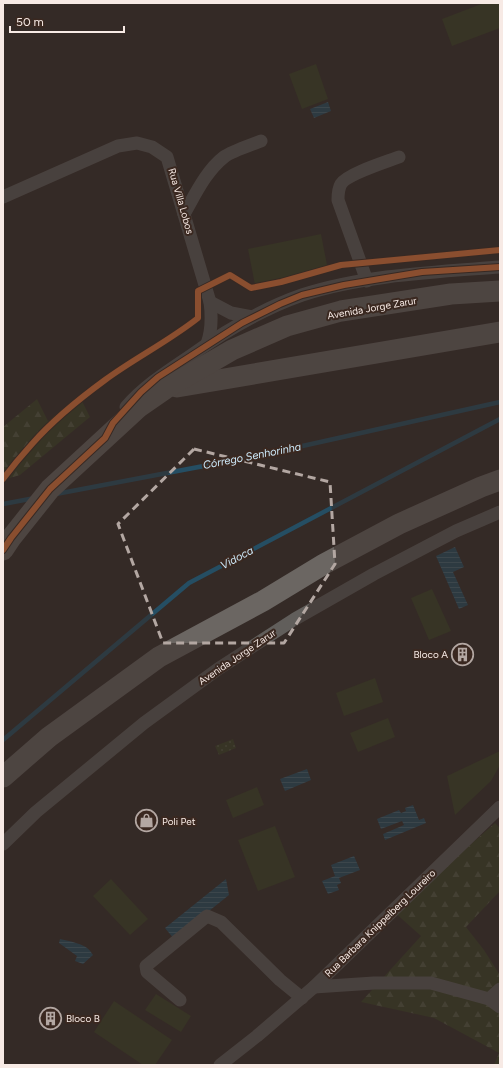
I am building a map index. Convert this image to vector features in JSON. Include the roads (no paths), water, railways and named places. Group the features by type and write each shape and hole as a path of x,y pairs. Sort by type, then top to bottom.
{"main road":[{"name":"Avenida Jorge Zarur","path":"7,544 50,489 139,407 165,389 232,350 287,326 348,310 451,294 500,292"},
{"name":"Avenida Jorge Zarur","path":"165,389 500,332"},
{"path":"3,777 49,737 159,657 262,601 324,564 399,524 500,480"}],"street":[{"path":"184,214 203,182 224,157 261,141"},
{"name":"Rua Villa Lobos","path":"3,197 118,146 138,143 152,147 167,157 210,302 212,320 210,337 207,344"},
{"path":"367,281 338,200 338,192 341,183 350,176 399,157"},
{"path":"100,442 113,423 141,392 158,377 207,344 252,317 280,304 302,295 367,281 422,272 500,267"},
{"path":"210,302 231,313 252,317"},
{"name":"Avenida Jorge Zarur","path":"3,844 36,812 144,723 218,669 295,619 374,574 456,531 500,512"},
{"name":"Rua Barbara Knippelberg Loureiro","path":"220,1065 257,1036 314,987 500,807"},
{"path":"180,1000 147,972 146,966 207,916 221,922 280,980 302,998"},
{"path":"314,987 374,983 432,983 495,1003 500,989"},
{"name":"Rua Barbara Knippelberg Loureiro","path":"234,1065 249,1049 257,1036"}],"water":[{"path":"328,102 331,111 314,118 310,109"},
{"path":"455,547 464,567 453,572 468,605 459,609 436,556"},
{"path":"307,769 311,780 285,791 280,779"},
{"path":"413,805 419,820 424,818 426,823 385,840 383,834 404,825 402,821 381,829 377,819 399,810 401,813 406,811 405,808"},
{"path":"354,856 360,870 339,878 341,883 337,885 339,890 328,894 322,881 335,876 331,865"},
{"path":"226,879 229,895 174,939 165,928"},
{"path":"60,939 83,945 93,955 83,964 75,961 77,956 59,943"}],"waterway":[{"name":"Córrego Senhorinha","path":"56,494 262,455 500,402"},
{"name":"Vidoca","path":"3,740 189,583 500,419"},
{"name":"Córrego Senhorinha","path":"3,504 35,498"}],"place":[{"name":"Bloco A","path":"463,654"},
{"name":"Poli Pet","path":"146,821"},
{"name":"Bloco B","path":"51,1018"}]}
